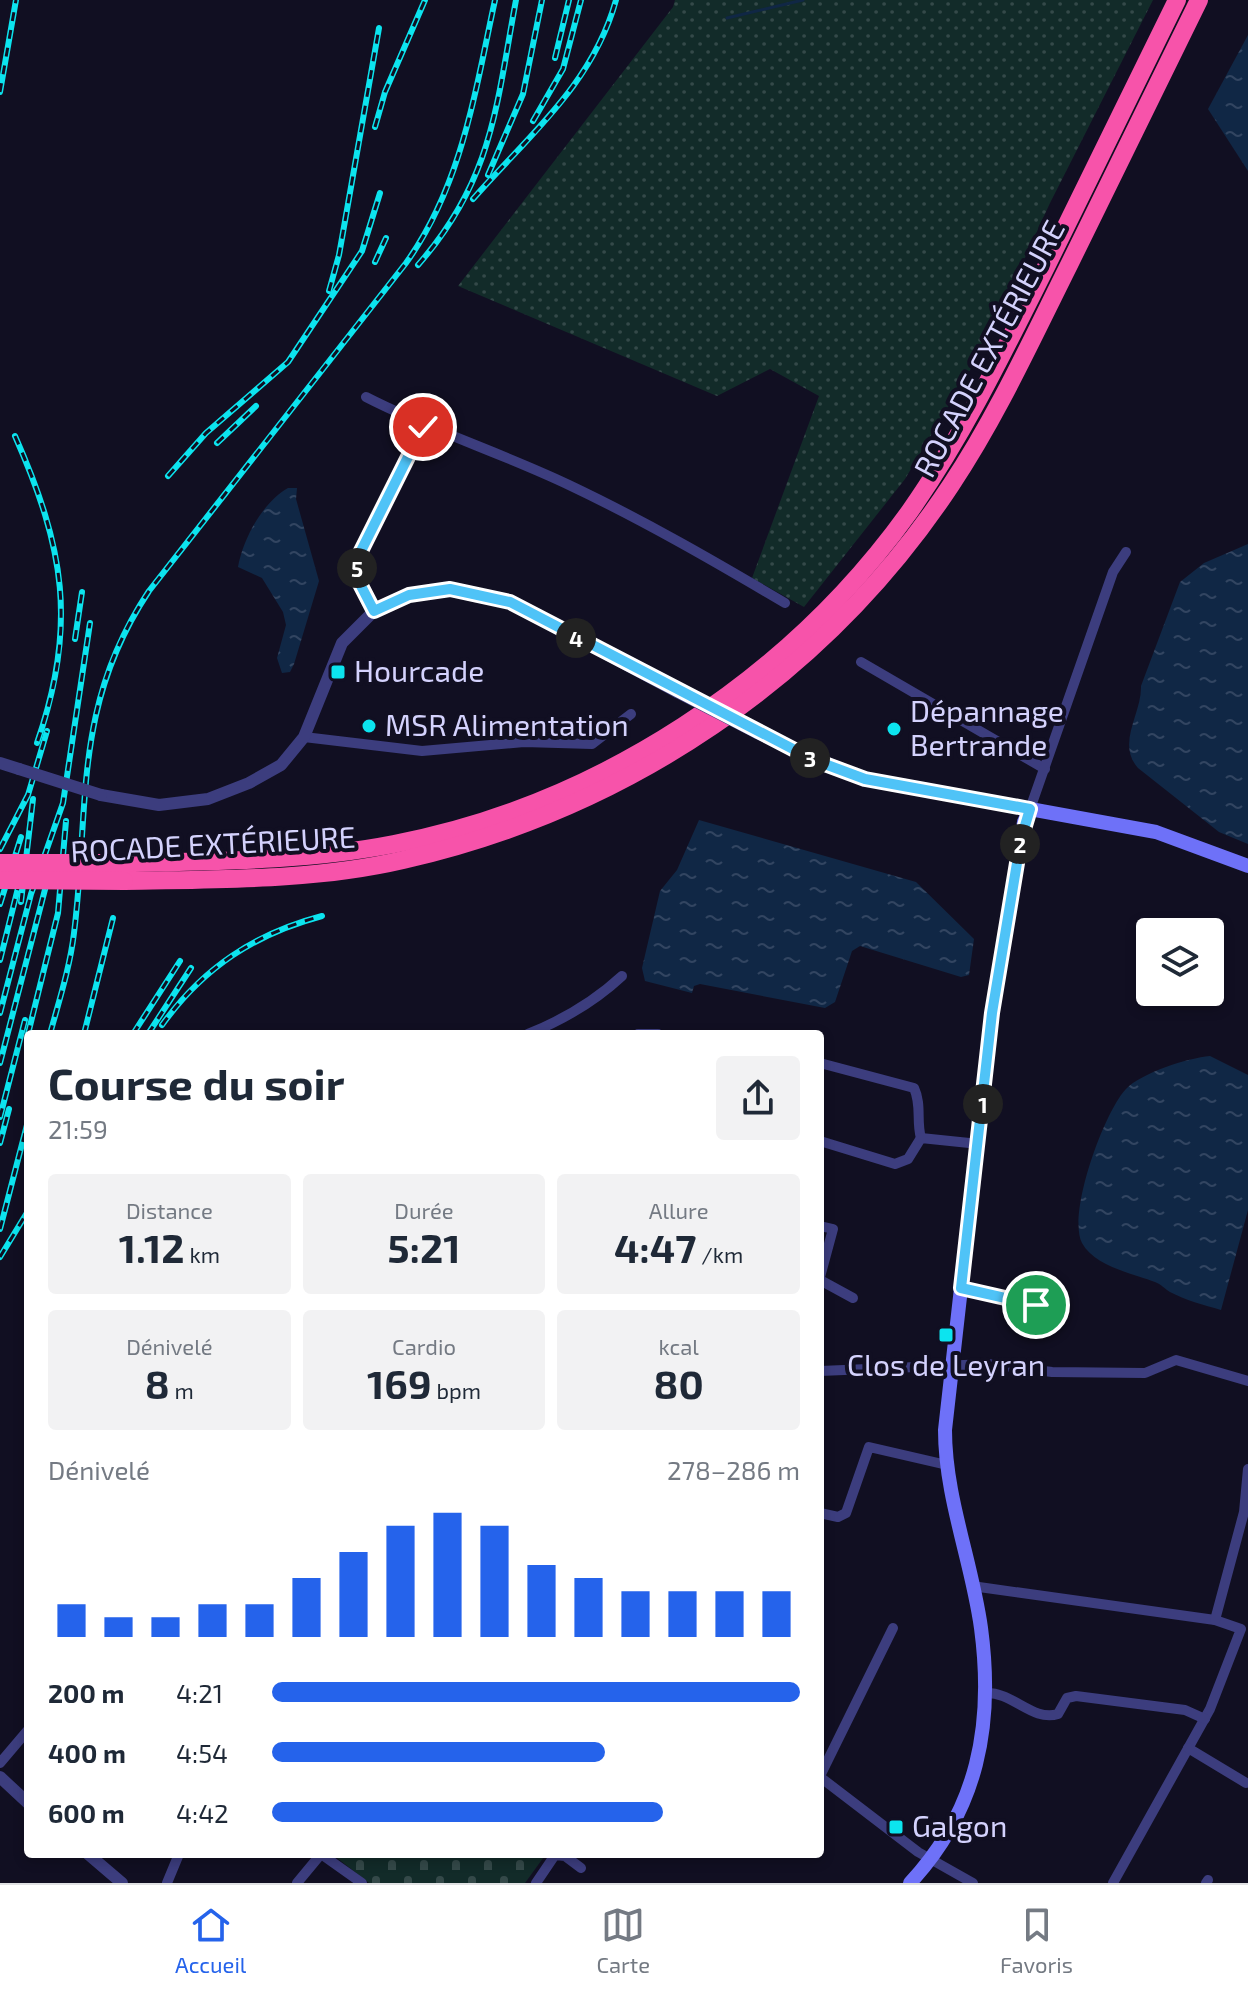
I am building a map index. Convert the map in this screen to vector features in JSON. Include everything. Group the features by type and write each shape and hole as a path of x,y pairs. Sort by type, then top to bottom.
{"highway":[{"path":"0,863 127,872 323,855 397,844 487,819 565,789 640,753 730,694 771,661 868,565 937,470 1003,353 1177,0"},
{"name":"ROCADE EXTÉRIEURE","path":"0,880 127,872 325,873 401,861 492,836 571,806 648,767 701,735 788,671 882,577 952,483 1022,360 1199,0"}],"main road":[{"path":"910,1883 933,1859 965,1800 984,1738 981,1627 947,1465 945,1430 992,1013 1021,839 1030,809 1156,832 1248,866"}],"street":[{"path":"366,397 423,427 589,494 656,527 785,603"},
{"path":"374,611 359,582 356,561 423,427"},
{"path":"0,763 101,795 159,805 208,799 249,783 281,765 304,737 335,653 374,611 409,595 450,589 480,593 510,602 757,733 865,779 1030,809 1113,572 1126,552"},
{"path":"861,662 1045,769"},
{"path":"304,737 422,751 524,742 592,744 631,714"},
{"path":"538,1030 559,1022 622,976"},
{"path":"824,1064 914,1088 920,1101 917,1124 921,1138 908,1159 895,1164 824,1142"},
{"path":"921,1138 979,1144"},
{"path":"824,1227 833,1229 824,1264"},
{"path":"824,1281 853,1298"},
{"path":"1031,1325 1042,1283"},
{"path":"961,1288 1036,1305"},
{"path":"824,1371 999,1364 1052,1372 1145,1373 1176,1360 1248,1381"},
{"path":"824,1514 838,1517 846,1513 869,1447 947,1465"},
{"path":"1215,1620 1244,1512 1248,1469"},
{"path":"972,1586 1215,1620 1241,1629 1205,1719 1113,1883"},
{"path":"824,1768 893,1628"},
{"path":"985,1693 1007,1696 1048,1716 1058,1714 1067,1698 1076,1696 1185,1710 1205,1719"},
{"path":"0,1763 24,1735"},
{"path":"1188,1748 1246,1783"},
{"path":"0,1777 24,1799"},
{"path":"824,1779 918,1852 973,1883"},
{"path":"93,1858 122,1883"},
{"path":"167,1883 177,1858"},
{"path":"297,1883 318,1858"},
{"path":"327,1858 362,1883"},
{"path":"536,1883 553,1858"},
{"path":"568,1858 581,1868"}],"green space":[{"path":"675,0 1153,0 1050,203 985,345 905,479 804,607 752,578 819,396 770,369 717,396 458,286 673,7"},
{"path":"337,1858 543,1858 525,1883 369,1883"}],"water":[{"path":"1248,35 1248,171 1208,109"},
{"path":"288,488 297,488 296,499 319,581 294,664 290,672 282,673 277,658 286,625 283,612 262,578 238,567 255,523 270,503"},
{"path":"1248,544 1248,844 1219,832 1138,768 1129,749 1141,686 1180,582 1204,563"},
{"path":"699,820 916,882 974,939 969,975 961,977 860,946 852,951 835,1002 825,1008 700,984 694,986 692,993 645,981 642,968 660,891 677,870"},
{"path":"1210,1056 1248,1075 1248,1210 1221,1310 1182,1297 1157,1283 1106,1264 1088,1251 1082,1243 1079,1229 1079,1210 1098,1140 1126,1089 1142,1077 1165,1067"}],"waterway":[{"path":"727,18 803,0"}],"railway":[{"path":"0,92 16,0"},
{"path":"375,127 385,92 425,0"},
{"path":"51,1030 72,946 84,799 96,716 107,675 124,634 149,591 406,263 425,233 441,202 464,137 495,0"},
{"path":"418,265 443,233 477,172 496,108 516,0"},
{"path":"488,175 523,94 542,0"},
{"path":"555,58 569,0"},
{"path":"533,121 563,69 581,0"},
{"path":"473,199 575,83 606,30 616,0"},
{"path":"329,291 339,255 379,28"},
{"path":"168,476 206,433 288,362 362,251 380,193"},
{"path":"375,262 386,238"},
{"path":"217,443 256,406"},
{"path":"15,436 45,514 60,587 58,661 37,743"},
{"path":"75,639 82,592"},
{"path":"0,1013 31,894 63,803 90,623"},
{"path":"0,849 28,795 47,731"},
{"path":"21,902 33,799"},
{"path":"29,1030 58,913 66,821"},
{"path":"0,904 21,837"},
{"path":"0,1063 49,874"},
{"path":"0,960 18,888"},
{"path":"162,1025 195,986 232,956 274,933 322,916"},
{"path":"85,1030 113,918"},
{"path":"136,1030 180,961"},
{"path":"151,1030 191,968"},
{"path":"0,1117 25,1020"},
{"path":"0,1143 9,1109"},
{"path":"0,1229 24,1136"},
{"path":"0,1257 24,1218"}],"place":[{"name":"Hourcade","path":"338,672"},
{"name":"MSR Alimentation","path":"369,726"},
{"name":"Dépannage Bertrande","path":"894,729"},
{"name":"Clos de Leyran","path":"946,1335"},
{"name":"Galgon","path":"896,1827"}],"route":[{"path":"423,427 356,561 359,582 374,611 409,595 450,589 480,593 510,602 677,692 814,760 865,779 1030,809 1024,822 992,1013 961,1288 1036,1305"}]}
